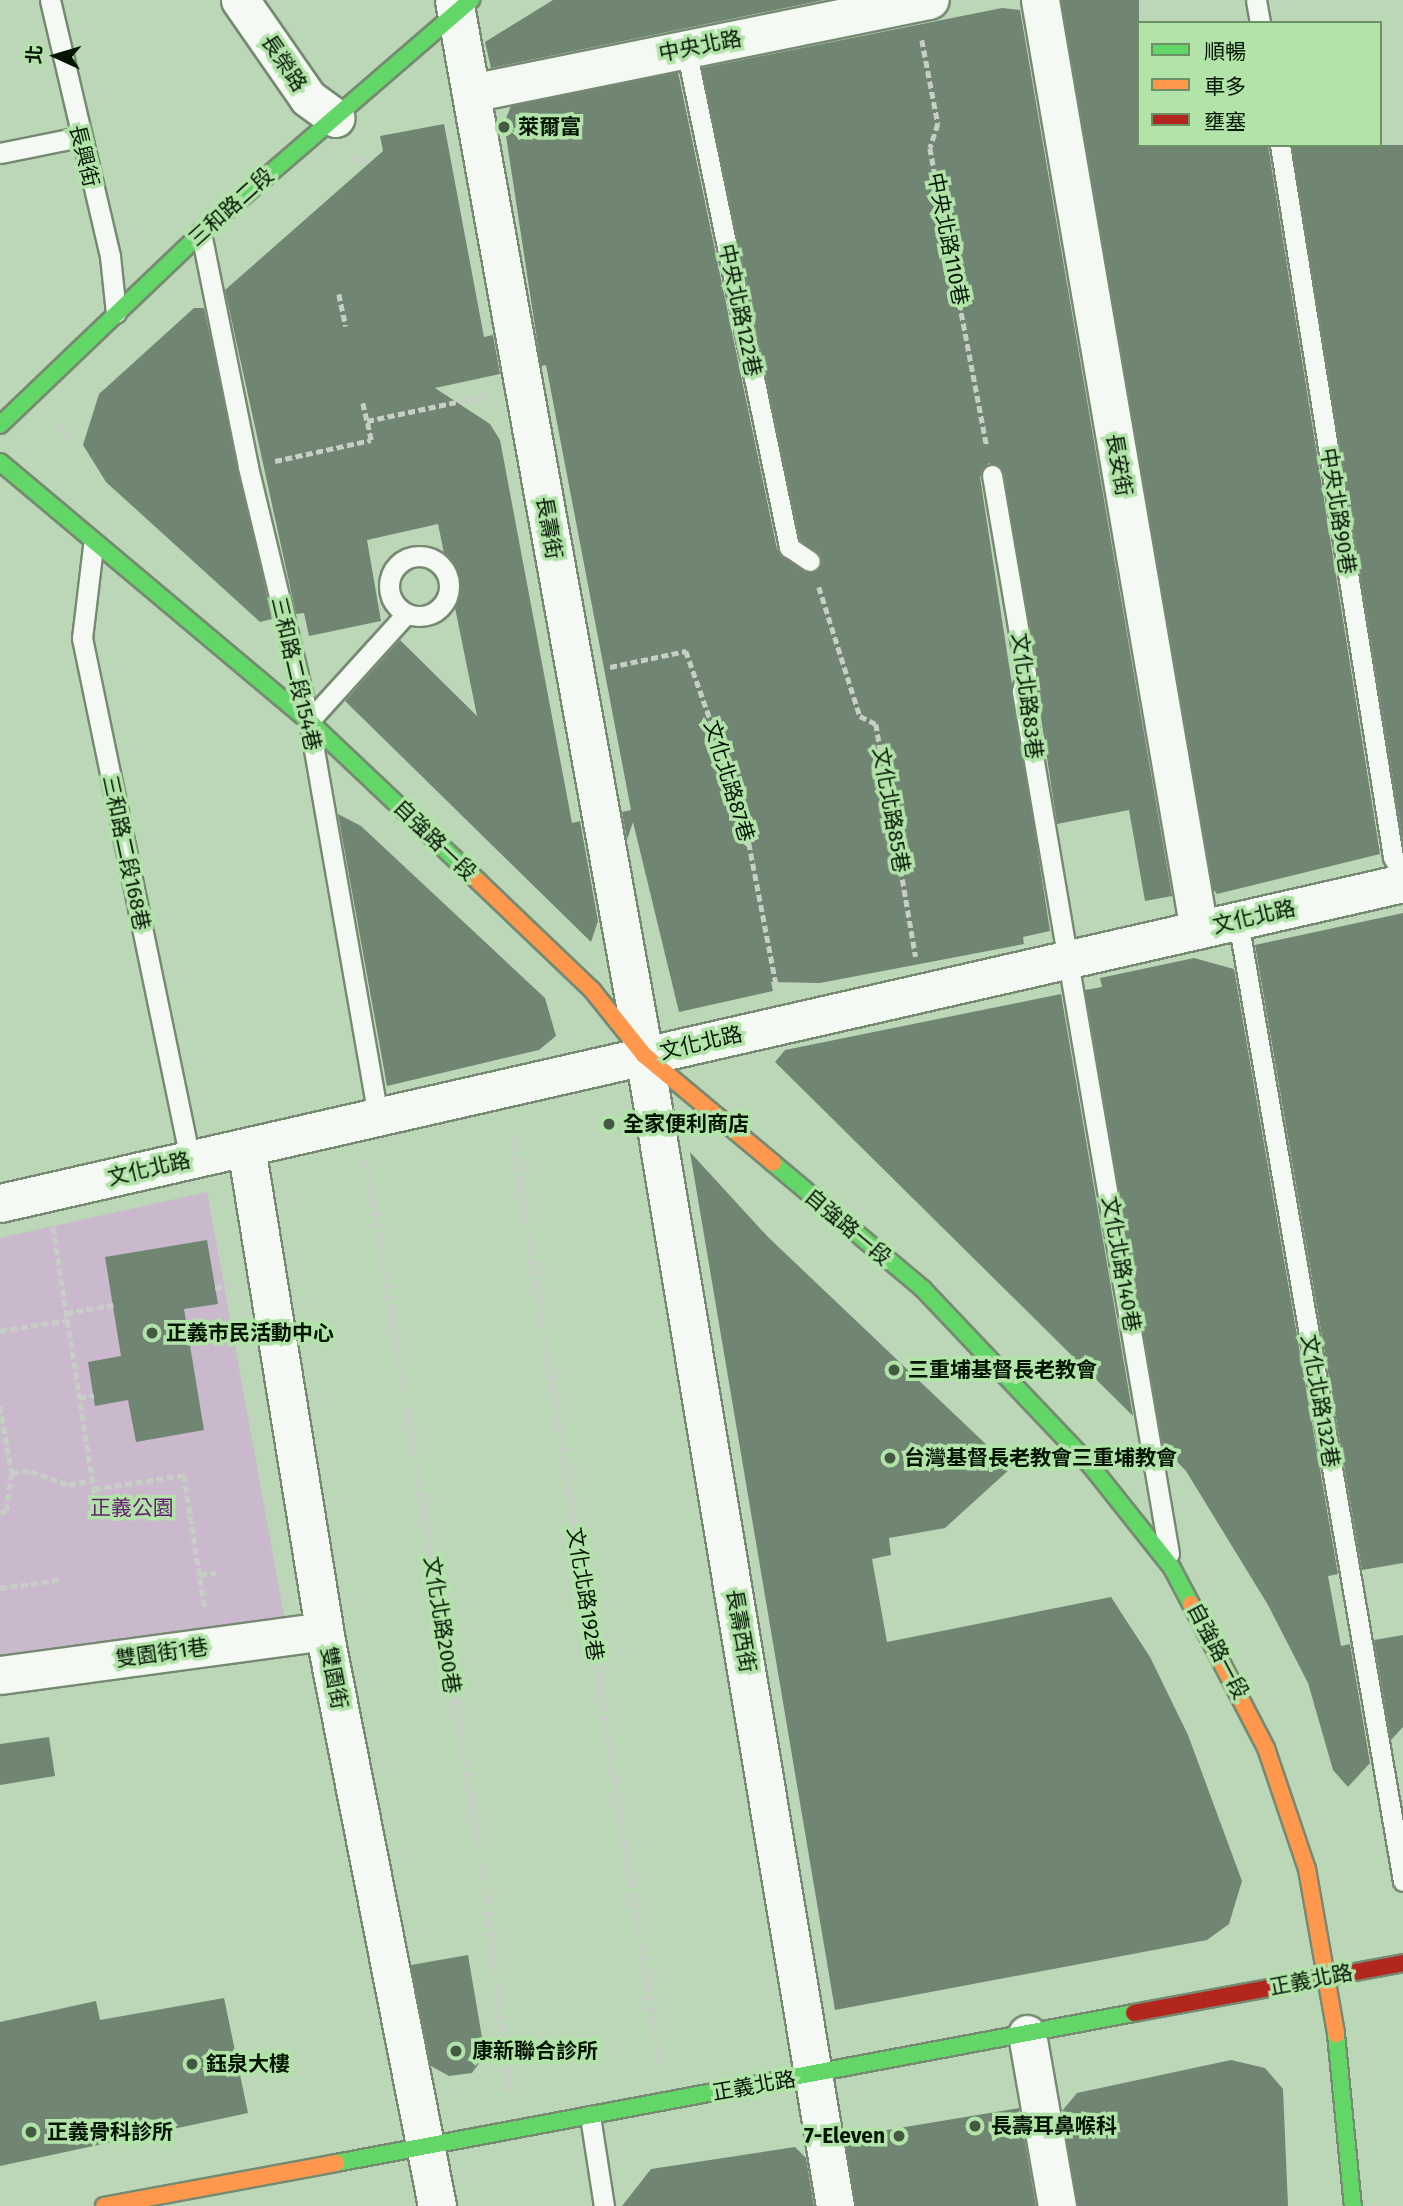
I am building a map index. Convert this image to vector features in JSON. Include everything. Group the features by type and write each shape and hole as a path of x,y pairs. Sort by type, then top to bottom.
{"street":[{"name":"長榮路","path":"240,0 308,98 335,118"},
{"name":"長安街","path":"1040,0 1199,930"},
{"name":"中央北路","path":"471,93 923,1"},
{"name":"三和路二段","path":"0,425 201,233 335,118 461,4"},
{"name":"長壽街","path":"461,4 471,93 645,1055"},
{"name":"自強路一段","path":"0,462 93,546 309,721 592,990 645,1055 923,1289 1082,1456 1172,1568 1266,1748 1307,1869 1329,1977 1353,2206"},
{"name":"文化北路","path":"0,1203 1403,883"},
{"name":"長壽西街","path":"645,1055 816,2075 835,2206"},
{"name":"雙園街","path":"246,1147 324,1631 436,2206"},
{"name":"雙園街1巷","path":"0,1675 324,1631"},
{"name":"正義北路","path":"104,2206 168,2199 425,2146 816,2075 1403,1963"},
{"path":"1027,2034 1057,2206"}],"lane":[{"name":"長興街","path":"50,0 79,137 110,256 116,313"},
{"path":"1256,0 1260,21"},
{"name":"中央北路122巷","path":"686,50 789,547 810,561"},
{"path":"0,153 79,137"},
{"name":"中央北路90巷","path":"1280,147 1393,857 1403,875"},
{"name":"三和路二段154巷","path":"201,233 248,467 309,721 369,1119"},
{"name":"文化北路83巷","path":"992,475 1026,674 1022,691 1070,959"},
{"name":"三和路二段168巷","path":"93,546 82,638 190,1159"},
{"path":"309,721 406,614"},
{"name":"文化北路132巷","path":"1238,921 1403,1881"},
{"name":"文化北路140巷","path":"1070,959 1172,1568"},
{"path":"590,2116 604,2206"}],"path":[{"name":"中央北路110巷","path":"923,1 939,124 930,148 992,475"},
{"path":"339,294 346,326"},
{"path":"367,421 524,387"},
{"path":"248,467 372,440 363,403"},
{"name":"文化北路85巷","path":"810,561 860,716 876,724 922,993"},
{"name":"文化北路87巷","path":"576,675 686,651 743,811 784,1024"},
{"name":"文化北路192巷","path":"505,1087 666,2101"},
{"name":"文化北路200巷","path":"369,1119 487,1899 514,2130"},
{"path":"47,1192 97,1508"},
{"path":"66,1313 113,1306"},
{"path":"0,1331 68,1320"},
{"path":"79,1398 94,1395"},
{"path":"0,1406 12,1473 7,1510 0,1514"},
{"path":"12,1473 31,1471 69,1485 92,1480"},
{"path":"94,1489 184,1475 210,1646"},
{"path":"199,1575 216,1573"},
{"path":"0,1588 58,1580"}],"green space":[{"name":"正義公園","path":"207,1192 285,1621 0,1657 0,1238"}],"building":[{"path":"553,0 824,0 491,68 485,42"},
{"path":"1061,0 1139,0 1137,147 1268,147 1380,854 1217,894 1213,889"},
{"path":"1002,8 1020,10 1172,896 1145,901 1129,810 1057,824 1004,473 989,463 980,477 1050,931 1023,937 1024,944 820,983 771,982 773,991 679,1012 633,822 627,840 622,812 631,810 546,365 541,366 504,123 511,106 678,72 777,549 803,571 815,572 821,556 800,540 702,68"},
{"path":"444,124 484,337 493,335 500,374 435,388 490,424 500,440 572,823 580,821 598,921 591,942 345,701 400,640 477,716 438,524 367,540 381,621 309,636 304,613 296,614 225,290 383,151 380,136"},
{"path":"1403,145 1403,842 1292,147"},
{"path":"194,308 204,308 272,619 260,622 106,482 83,445 99,394"},
{"path":"338,814 361,826 545,998 556,1036 539,1050 387,1086"},
{"path":"1403,913 1403,1563 1362,1570 1255,945"},
{"path":"1194,958 1234,969 1338,1574 1328,1576 1341,1646 1350,1644 1370,1763 1348,1787 1333,1770 1308,1683 1268,1605 1186,1471 1163,1447 1085,990 1102,987 1100,978"},
{"path":"1061,994 1133,1416 775,1062 785,1050"},
{"path":"690,1152 768,1237 1011,1468 945,1528 889,1538 891,1555 872,1559 887,1642 1111,1597 1150,1657 1188,1735 1242,1881 1229,1924 1207,1940 835,2010"},
{"name":"正義市民活動中心","path":"207,1240 218,1304 184,1309 204,1430 136,1442 128,1400 95,1406 88,1362 121,1356 105,1257"},
{"path":"1403,1635 1403,1727 1391,1740 1374,1640"},
{"path":"49,1737 55,1776 0,1785 0,1744"},
{"path":"468,1955 485,2055 472,2073 449,2076 431,2066 411,1965"},
{"path":"224,1998 248,2113 0,2166 0,2022 96,2001 100,2020"},
{"path":"1231,2060 1265,2068 1283,2089 1288,2206 1077,2206 1062,2111 1077,2093"},
{"path":"1019,2108 1036,2206 855,2206 845,2137"},
{"path":"795,2147 806,2158 814,2206 622,2206 651,2169"}],"traffic: fast":[{"path":"0,425 201,233 471,0"},
{"path":"0,462 309,721 478,881"},
{"path":"773,1163 923,1289 1091,1466 1172,1568 1191,1604"},
{"path":"336,2163 1134,2013"},
{"path":"1336,2034 1353,2206"}],"traffic: slow":[{"path":"478,881 592,990 644,1055 773,1163"},
{"path":"1191,1604 1266,1748 1307,1869 1336,2034"},
{"path":"104,2206 336,2163"}],"traffic: jam":[{"path":"1134,2013 1403,1963"}],"place":[{"name":"萊爾富","path":"504,127"},
{"name":"全家便利商店","path":"609,1124"},
{"name":"正義市民活動中心","path":"152,1333"},
{"name":"三重埔基督長老教會","path":"894,1370"},
{"name":"台灣基督長老教會三重埔教會","path":"890,1458"},
{"name":"康新聯合診所","path":"456,2051"},
{"name":"鈺泉大樓","path":"192,2064"},
{"name":"長壽耳鼻喉科","path":"975,2126"},
{"name":"正義骨科診所","path":"31,2132"},
{"name":"7-Eleven","path":"899,2136"}]}
